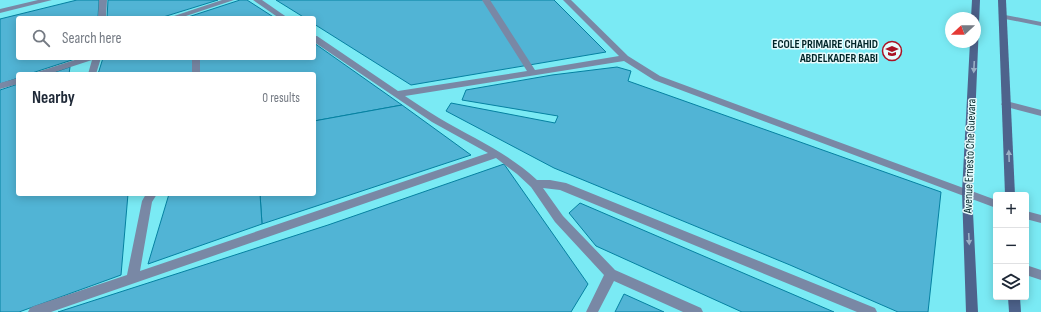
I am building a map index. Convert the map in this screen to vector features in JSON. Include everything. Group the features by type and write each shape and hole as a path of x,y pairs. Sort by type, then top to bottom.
{"main road":[{"name":"Avenue Ernesto Che Guevara","path":"972,312 967,192 976,0"},
{"path":"1002,0 1010,192"},
{"path":"1014,300 1015,312"}],"street":[{"path":"0,11 48,0"},
{"path":"102,16 103,0"},
{"path":"194,15 230,0"},
{"path":"257,0 281,16"},
{"path":"486,0 532,72"},
{"path":"567,0 625,58 642,70 677,86 993,203"},
{"path":"1003,16 1041,24"},
{"path":"316,39 435,120 497,154 521,171 535,184 559,219 611,274 696,312"},
{"path":"398,94 625,58"},
{"path":"46,72 84,60"},
{"path":"93,72 96,60"},
{"path":"196,60 196,72"},
{"path":"0,86 16,82"},
{"path":"1006,104 1041,113"},
{"path":"34,312 497,154"},
{"path":"535,184 562,186 871,312"},
{"path":"132,278 147,201 151,196"},
{"path":"1029,216 1041,219"},
{"path":"1029,271 1041,275"},
{"path":"592,312 611,274"}],"building":[{"path":"77,0 99,0 98,16 16,16 16,60 72,60 35,72 16,72 16,79 0,84 0,19"},
{"path":"108,0 218,0 166,16 107,16"},
{"path":"240,0 247,0 272,16 191,16"},
{"path":"276,0 554,0 606,52 411,85 316,25 316,16 302,16"},
{"path":"316,44 402,105 316,121 316,72 99,72 102,60 316,60"},
{"path":"70,67 69,72 55,72"},
{"path":"617,67 631,71 628,81 941,192 928,312 898,312 790,265 554,168 446,111 451,103 555,123 558,116 462,100 466,90 552,75"},
{"path":"16,85 16,196 128,196 121,275 19,312 0,312 0,90"},
{"path":"402,105 471,155 262,224 260,196 316,196 316,121"},
{"path":"504,164 588,284 571,312 58,312 328,225"},
{"path":"168,196 260,196 262,224 148,264"},
{"path":"580,203 834,312 742,312 596,246 569,213"},
{"path":"624,294 664,312 615,312"}],"place":[{"name":"ECOLE PRIMAIRE CHAHID ABDELKADER BABI","path":"892,51"}]}
